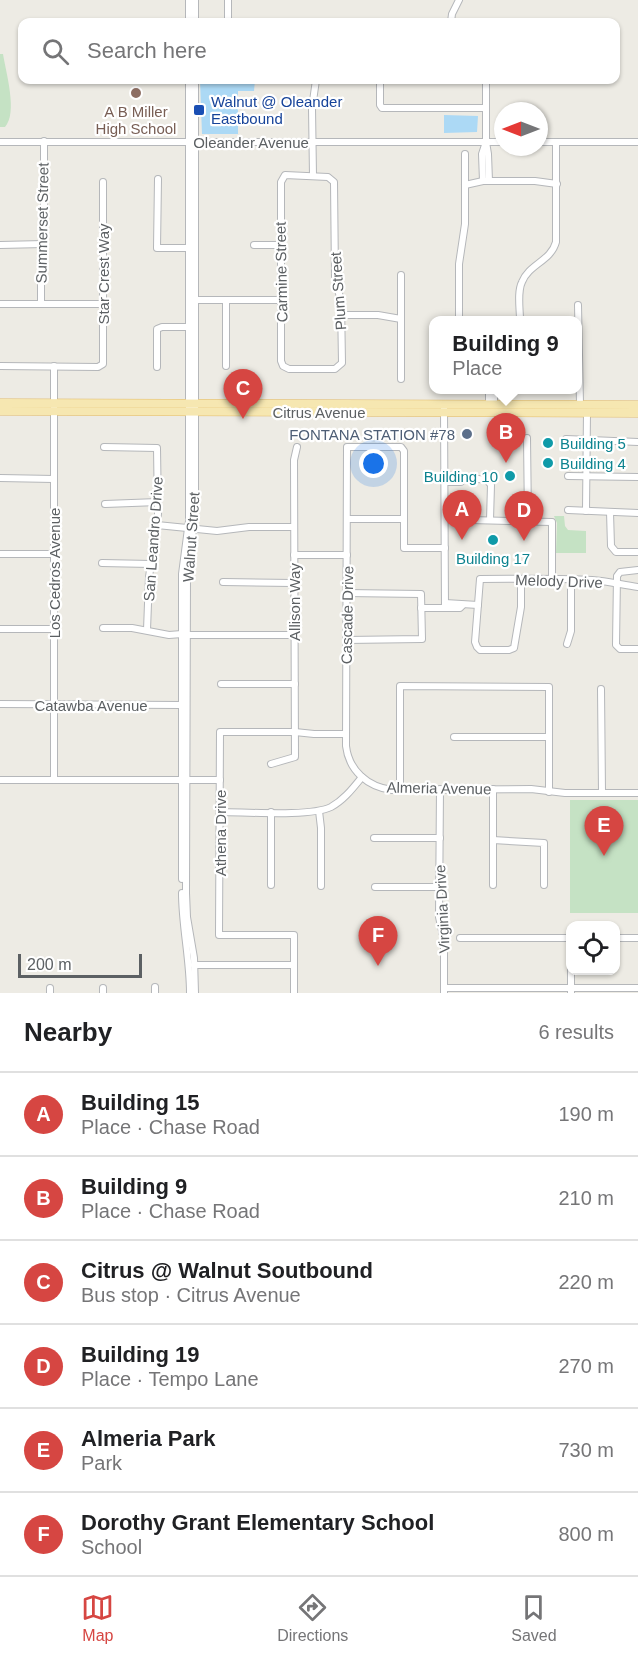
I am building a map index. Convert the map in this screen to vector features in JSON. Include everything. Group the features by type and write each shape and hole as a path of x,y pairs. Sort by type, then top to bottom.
{"main road":[{"name":"Citrus Avenue","path":"0,403 54,407 444,408 638,413"},
{"name":"Citrus Avenue","path":"444,408 492,404 638,405"},
{"name":"Citrus Avenue","path":"0,411 54,407"}],"street":[{"path":"189,0 189,18"},
{"path":"195,0 195,18"},
{"path":"228,0 228,18"},
{"path":"451,18 459,0"},
{"name":"Walnut Street","path":"189,84 195,300 191,529 182,574 184,635 182,905 189,962 190,993"},
{"name":"Walnut Street","path":"192,408 189,248 195,84"},
{"path":"313,176 313,97 315,84"},
{"path":"380,84 382,108 486,108"},
{"path":"486,84 486,181"},
{"name":"Summerset Street","path":"40,304 44,244 44,141"},
{"name":"Oleander Avenue","path":"0,142 494,142"},
{"path":"548,142 638,142"},
{"path":"520,316 520,284 525,275 548,257 555,248 556,142"},
{"path":"459,316 459,257 465,233 465,154"},
{"name":"Carmine Street","path":"313,176 285,175 282,177 280,208 281,361 288,369 335,369 339,367"},
{"name":"Plum Street","path":"313,176 333,179 335,185 335,276 341,302 342,363 339,367"},
{"path":"158,179 158,248 189,248"},
{"path":"465,185 486,181 535,181 556,184"},
{"name":"Star Crest Way","path":"54,366 101,365 104,358 103,182"},
{"path":"0,245 44,244"},
{"path":"254,245 282,245"},
{"path":"401,275 401,379"},
{"path":"195,300 282,300"},
{"path":"226,300 226,366"},
{"path":"0,304 103,304"},
{"path":"578,305 578,316"},
{"path":"341,315 378,315 401,319"},
{"path":"157,367 158,329 189,327"},
{"path":"0,366 54,366"},
{"name":"Los Cedros Avenue","path":"54,366 54,780"},
{"path":"490,394 492,404"},
{"path":"492,404 493,394"},
{"path":"580,394 580,404"},
{"path":"444,408 445,605"},
{"path":"586,511 587,412"},
{"path":"527,438 528,520"},
{"path":"566,439 638,442"},
{"name":"San Leandro Drive","path":"104,447 158,448 157,525 151,564 147,630"},
{"name":"Allison Way","path":"271,764 295,757 293,583 294,460 297,447"},
{"name":"Cascade Drive","path":"362,777 349,760 346,734 347,447 401,447 404,451 404,519"},
{"path":"568,476 638,477"},
{"path":"0,478 54,479"},
{"path":"444,479 461,482 464,479 487,480 491,484 490,520"},
{"path":"105,504 158,502"},
{"path":"568,510 638,513"},
{"path":"610,512 611,546 616,552 638,552"},
{"path":"347,519 404,519 404,548 445,548"},
{"path":"470,520 552,522 552,579"},
{"path":"157,525 226,531 249,527 294,527"},
{"path":"0,554 54,554"},
{"path":"294,555 347,555"},
{"path":"102,563 151,564"},
{"path":"638,570 620,572 616,584 617,648 638,649"},
{"name":"Melody Drive","path":"477,605 480,579 595,580 638,587"},
{"path":"421,608 460,602 463,605 477,605 477,647 480,650 509,650 514,648 521,607 521,579"},
{"path":"567,644 570,631 571,579"},
{"path":"223,582 293,583"},
{"path":"346,593 422,594 422,639 346,640"},
{"path":"104,628 132,628 184,635 294,635"},
{"path":"0,629 54,629"},
{"name":"Walnut Street","path":"184,635 182,705 186,906 194,965 195,993"},
{"path":"220,684 295,684"},
{"path":"400,790 400,686 549,687 549,792"},
{"path":"602,689 602,793"},
{"name":"Catawba Avenue","path":"0,704 182,705"},
{"name":"Athena Drive","path":"294,965 294,935 219,935 220,732 295,732"},
{"path":"295,732 346,734"},
{"path":"454,737 549,737"},
{"path":"220,812 319,811 337,803 362,777"},
{"name":"Almeria Avenue","path":"362,777 381,788 400,790 531,789 549,792 638,793"},
{"path":"0,780 220,780"},
{"name":"Virginia Drive","path":"440,789 439,888 444,940 444,991"},
{"path":"493,789 493,885"},
{"path":"319,811 321,886"},
{"path":"271,812 271,885"},
{"path":"375,837 440,838"},
{"path":"493,840 544,843 544,885"},
{"path":"375,887 439,888"},
{"path":"460,938 566,938"},
{"path":"620,938 638,938"},
{"path":"194,965 294,965 294,993"},
{"path":"571,975 571,991"},
{"path":"444,991 571,991 638,988"}],"green space":[{"path":"0,54 3,54 11,103 9,121 5,127 0,127"},
{"path":"554,516 564,516 568,530 586,531 586,553 556,553 557,523"},
{"path":"570,800 638,800 638,913 570,913"}],"water":[{"path":"200,84 255,84 254,91 238,91 238,134 202,134"},
{"path":"444,115 478,116 477,132 444,133"}],"place":[{"name":"A B Miller High School","path":"136,93"},
{"name":"Walnut @ Oleander Eastbound","path":"199,110"},
{"name":"Citrus @ Walnut Soutbound","path":"243,419"},
{"name":"FONTANA STATION #78","path":"467,434"},
{"name":"Building 5","path":"548,443"},
{"name":"Building 9","path":"506,463"},
{"name":"Building 4","path":"548,463"},
{"name":"Building 10","path":"510,476"},
{"name":"Building 15","path":"462,540"},
{"name":"Building 17","path":"493,540"},
{"name":"Building 19","path":"524,541"},
{"name":"Almeria Park","path":"604,856"},
{"name":"Dorothy Grant Elementary School","path":"378,966"}]}
